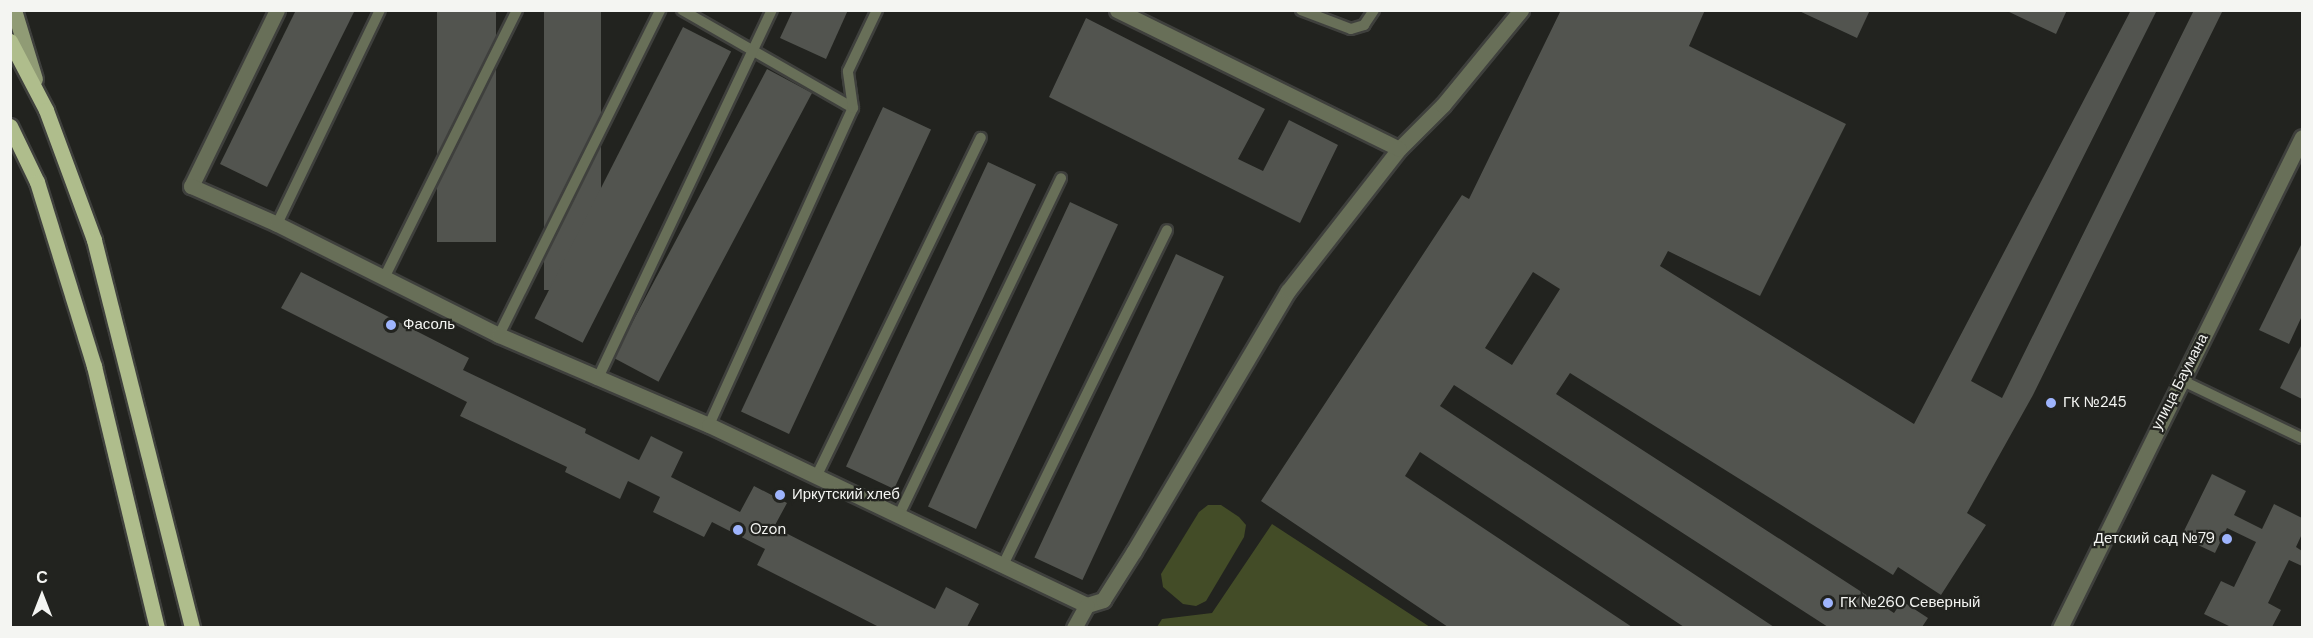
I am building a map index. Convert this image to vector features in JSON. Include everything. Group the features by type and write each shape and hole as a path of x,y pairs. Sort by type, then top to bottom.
{"main road":[{"path":"14,10 46,110 94,240 192,627"},
{"path":"10,41 46,110"},
{"path":"10,126 37,182 94,366 157,627"}],"street":[{"path":"277,10 191,186 277,224 499,335 597,380 709,425 817,475 1002,567 1087,605"},
{"path":"1117,10 1399,149"},
{"path":"1074,627 1087,605 1102,600 1134,551 1288,291 1399,149 1443,105 1521,10"},
{"name":"улица Баумана","path":"2060,627 2302,137"}],"lane":[{"path":"277,224 380,10"},
{"path":"384,278 517,10"},
{"path":"499,335 660,10"},
{"path":"682,10 853,108"},
{"path":"597,380 772,10"},
{"path":"709,425 853,108 848,71 877,10"},
{"path":"1301,10 1351,29 1364,25 1374,10"},
{"path":"817,475 981,138"},
{"path":"898,517 1061,178"},
{"path":"1002,567 1167,231"},
{"path":"2181,380 2302,438"}],"green space":[{"path":"1208,505 1221,505 1239,517 1246,525 1244,537 1206,601 1196,606 1183,604 1163,587 1161,574 1199,512"},
{"path":"1272,524 1430,627 1157,627 1162,619 1212,613"}],"building":[{"path":"296,10 355,10 267,187 220,164"},
{"path":"437,10 496,10 496,242 437,242"},
{"path":"544,10 601,10 601,290 544,290"},
{"path":"793,10 848,10 826,59 780,38"},
{"path":"1561,10 1705,10 1689,46 1846,124 1760,296 1668,251 1660,266 1914,424 2131,10 2157,10 1971,381 2002,398 2194,10 2223,10 2033,395 1967,513 1986,525 1941,595 1898,567 1893,575 1570,373 1556,394 1894,613 1902,601 1928,618 1922,627 1828,627 1454,385 1440,406 1774,627 1684,627 1420,452 1405,476 1632,627 1448,627 1261,501 1462,195 1469,199","holes":["1533,272 1560,289 1512,365 1485,348"]},
{"path":"1797,10 1870,10 1857,38"},
{"path":"2005,10 2067,10 2056,34"},
{"path":"1086,18 1265,109 1238,159 1263,171 1289,120 1338,145 1300,223 1049,97"},
{"path":"683,27 731,52 583,343 535,318"},
{"path":"767,69 812,93 659,382 613,358"},
{"path":"883,107 931,129 789,434 741,412"},
{"path":"988,162 1036,184 894,489 846,467"},
{"path":"1070,202 1118,224 976,529 928,507"},
{"path":"2302,243 2302,316 2289,344 2259,330"},
{"path":"1176,254 1224,276 1082,580 1034,558"},
{"path":"301,272 469,358 463,370 586,429 585,433 639,460 651,436 683,452 671,477 740,512 754,486 787,503 774,527 935,609 946,587 979,604 967,627 879,627 757,565 765,549 712,522 704,537 653,512 660,497 628,481 620,499 565,472 567,467 460,416 467,402 281,308"},
{"path":"2302,344 2302,399 2280,388"},
{"path":"2212,474 2246,491 2234,515 2262,529 2274,504 2302,518 2302,534 2296,547 2302,551 2302,566 2289,560 2268,603 2281,610 2272,627 2231,627 2204,614 2221,581 2234,587 2256,542 2227,528 2215,553 2181,537"}],"place":[{"name":"Фасоль","path":"391,325"},
{"name":"ГК №245","path":"2051,403"},
{"name":"Иркутский хлеб","path":"780,495"},
{"name":"Ozon","path":"738,530"},
{"name":"Детский сад №79","path":"2227,539"},
{"name":"ГК №260 Северный","path":"1828,603"}]}
